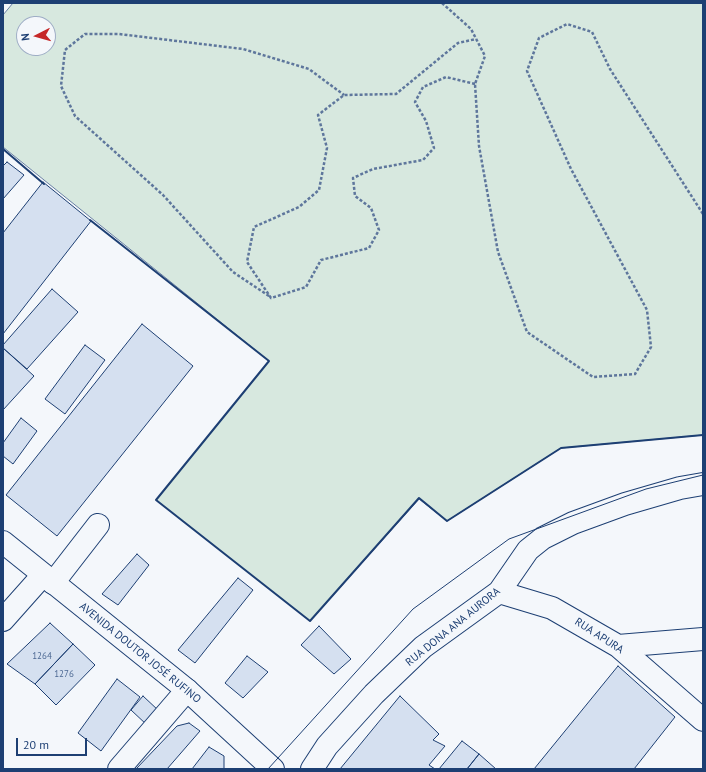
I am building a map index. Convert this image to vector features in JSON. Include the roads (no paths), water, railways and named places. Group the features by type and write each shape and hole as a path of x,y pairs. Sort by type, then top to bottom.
{"street":[{"name":"RUA DONA ANA AURORA","path":"312,769 327,746 374,694 412,658 456,622 500,592 528,550 543,538 573,523 625,504 680,488 703,484"},
{"path":"3,620 48,579 98,526"},
{"name":"AVENIDA DOUTOR JOSÉ RUFINO","path":"3,542 188,690 273,769"},
{"name":"RUA APURA","path":"500,592 552,608 618,646 703,720"},
{"path":"618,646 703,639"},
{"path":"119,769 188,690"}],"tram line":[{"path":"268,769 413,609 509,539 646,489 703,475"}]}
